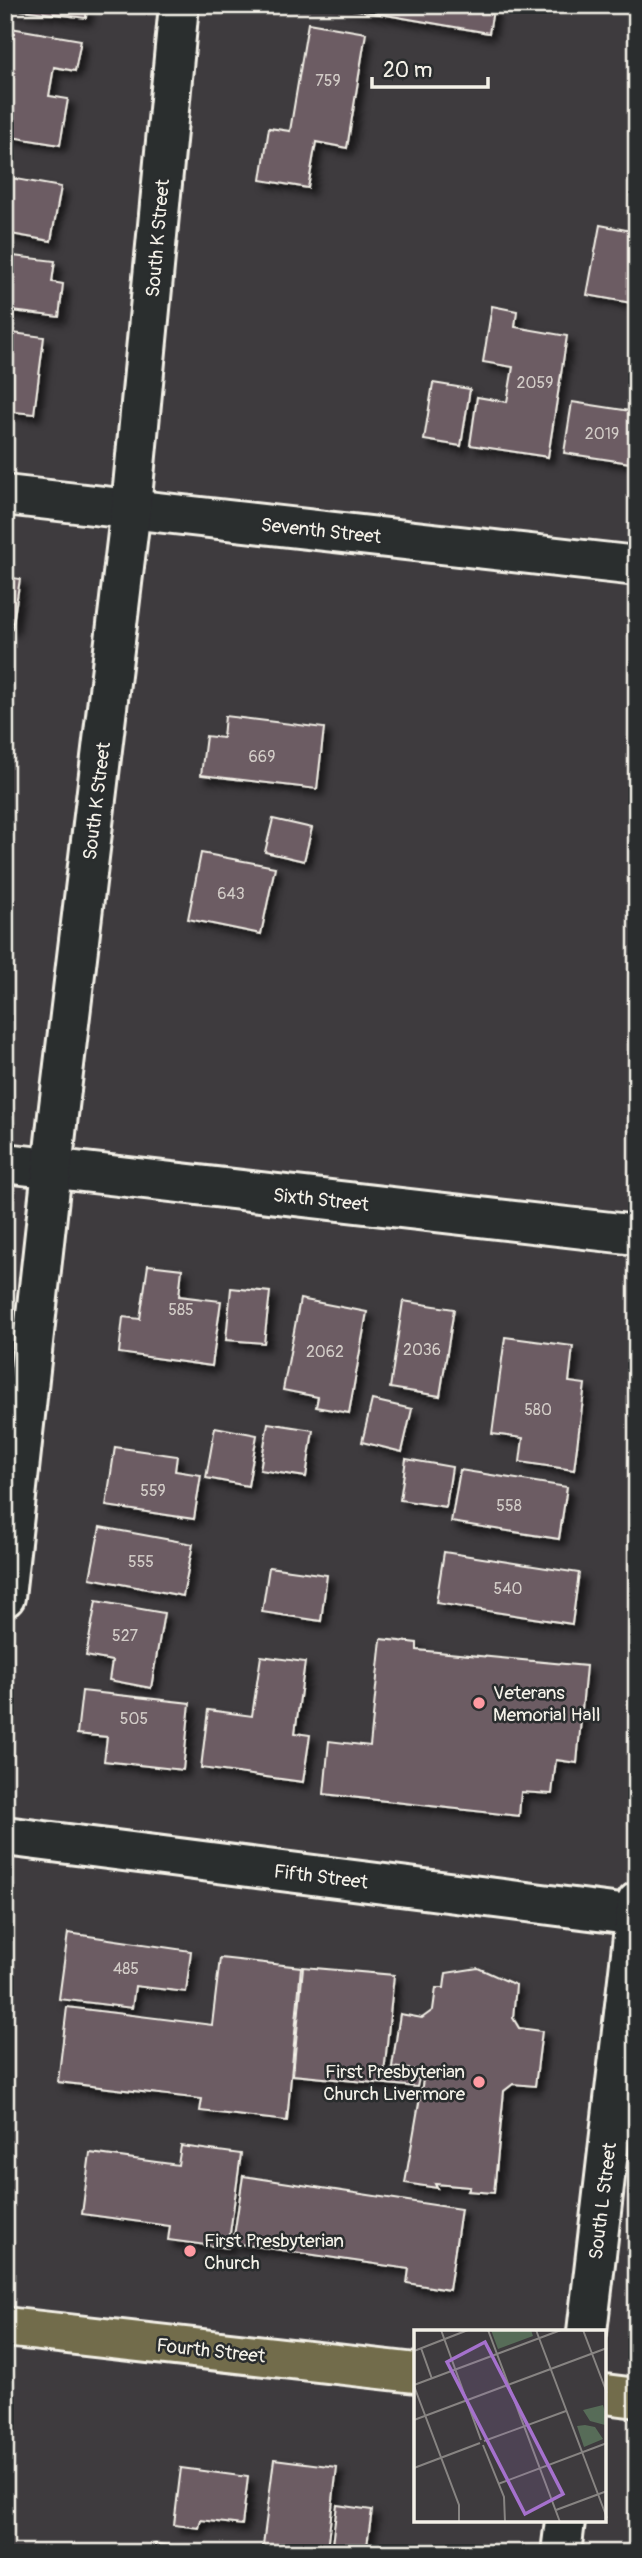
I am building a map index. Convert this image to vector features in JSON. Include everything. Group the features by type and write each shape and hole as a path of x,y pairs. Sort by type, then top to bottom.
{"main road":[{"name":"Fourth Street","path":"5,2327 414,2373"},
{"path":"607,2394 637,2398"}],"street":[{"name":"South K Street","path":"5,1597 52,1169 131,509 179,5"},
{"name":"Seventh Street","path":"5,495 637,566"},
{"name":"Sixth Street","path":"5,1163 637,1235"},
{"name":"Fifth Street","path":"5,1836 636,1911"},
{"name":"South L Street","path":"587,2330 636,1911"},
{"path":"561,2553 565,2523"}],"building":[{"path":"5,5 87,5 86,18 5,8"},
{"path":"329,5 494,5 489,33"},
{"path":"308,23 366,33 347,148 316,142 308,188 261,180 269,128 290,131"},
{"path":"5,27 81,40 75,71 54,67 49,96 68,99 60,145 5,136"},
{"path":"637,152 637,197 630,196"},
{"path":"5,177 61,187 51,241 5,233"},
{"path":"600,225 637,232 637,304 587,295"},
{"path":"5,255 55,261 52,282 63,284 59,317 5,310"},
{"path":"492,306 517,311 515,327 567,336 548,457 470,445 477,397 507,402 513,367 483,362"},
{"path":"5,332 44,337 34,414 5,411"},
{"path":"433,383 470,389 461,446 424,440"},
{"path":"572,402 637,412 637,464 564,453"},
{"path":"5,577 20,579 12,629 5,628"},
{"path":"225,716 324,728 317,789 201,775 206,736 223,738"},
{"path":"273,819 312,828 304,861 265,852"},
{"path":"201,853 275,867 261,934 188,919"},
{"path":"148,1265 182,1269 179,1296 221,1301 212,1366 119,1353 123,1317 140,1319"},
{"path":"231,1288 270,1292 264,1343 226,1340"},
{"path":"300,1299 367,1312 349,1413 316,1407 318,1397 283,1390"},
{"path":"403,1301 454,1309 440,1396 390,1388"},
{"path":"505,1337 573,1346 569,1382 585,1384 574,1470 520,1462 523,1438 492,1434"},
{"path":"372,1400 412,1409 402,1452 362,1442"},
{"path":"268,1423 313,1430 306,1477 260,1470"},
{"path":"215,1427 257,1435 248,1486 206,1478"},
{"path":"115,1447 177,1456 175,1471 201,1475 194,1519 106,1506"},
{"path":"406,1459 452,1467 446,1507 400,1500"},
{"path":"460,1470 567,1487 559,1539 451,1522"},
{"path":"100,1527 193,1544 183,1596 90,1578"},
{"path":"444,1552 579,1573 572,1624 436,1603"},
{"path":"269,1567 327,1575 321,1621 262,1612"},
{"path":"96,1601 164,1613 151,1688 109,1680 112,1661 86,1656"},
{"name":"Veterans Memorial Hall","path":"381,1639 417,1643 417,1650 586,1666 577,1763 556,1760 552,1794 521,1792 519,1816 324,1794 329,1741 370,1746"},
{"path":"261,1656 305,1662 295,1733 310,1735 303,1782 201,1768 208,1710 252,1716"},
{"path":"82,1691 190,1703 183,1770 104,1761 107,1737 77,1734"},
{"path":"68,1933 191,1951 186,1992 135,1986 132,2008 59,1999"},
{"path":"220,1958 301,1967 287,2121 200,2111 202,2099 58,2082 67,2007 212,2025"},
{"path":"303,1967 394,1975 384,2074 419,2078 417,2087 293,2075"},
{"name":"First Presbyterian Church Livermore","path":"478,1968 516,1985 513,2018 519,2028 542,2031 535,2086 513,2084 504,2091 494,2193 468,2191 470,2187 435,2184 437,2188 405,2183 423,2080 415,2070 392,2067 400,2014 422,2018 433,2010 436,1988 444,1988 446,1973"},
{"path":"181,2146 241,2154 228,2248 168,2240 170,2226 82,2214 90,2153 178,2165"},
{"path":"243,2176 461,2209 449,2290 407,2283 409,2269 233,2243"},
{"path":"274,2459 337,2467 327,2549 299,2545 298,2553 262,2553"},
{"path":"181,2468 248,2477 242,2525 201,2520 199,2528 174,2525"},
{"path":"337,2505 372,2510 366,2553 331,2553"},
{"path":"155,2544 182,2547 182,2553 154,2553"}],"place":[{"name":"Veterans Memorial Hall","path":"479,1703"},
{"name":"First Presbyterian Church Livermore","path":"479,2082"},
{"name":"First Presbyterian Church","path":"190,2251"}]}
